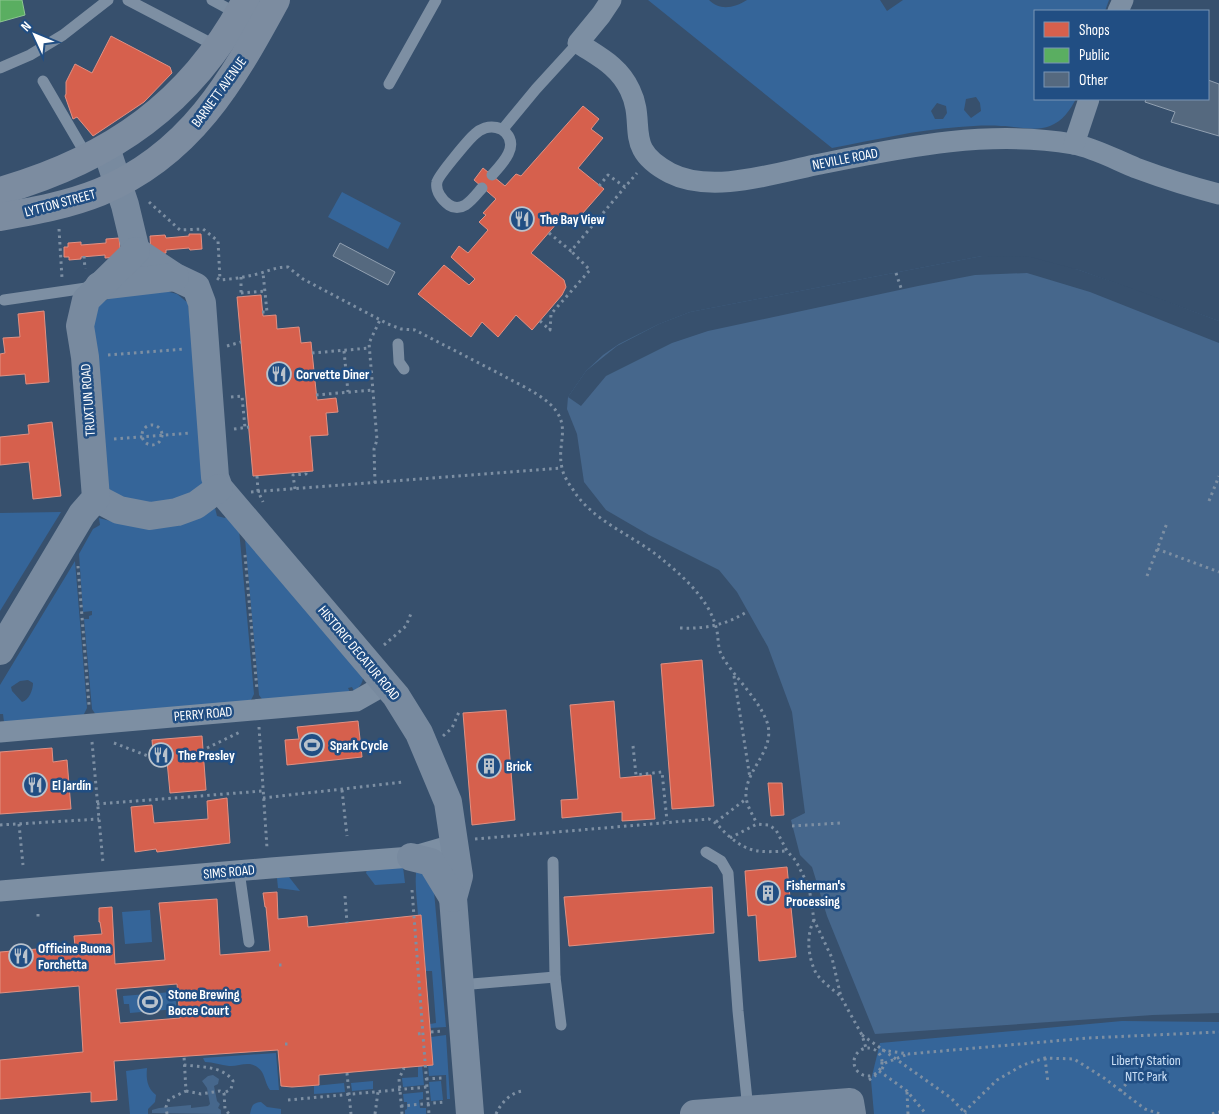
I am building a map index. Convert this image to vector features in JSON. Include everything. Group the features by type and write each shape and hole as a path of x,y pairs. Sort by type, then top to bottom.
{"main road":[{"name":"BARNETT AVENUE","path":"118,184 136,174 170,149 188,134 209,110 237,70 276,0"},
{"name":"BARNETT AVENUE","path":"97,153 140,126 162,109 200,70 218,47 242,7"},
{"name":"LYTTON STREET","path":"0,191 50,175 97,153"},
{"name":"LYTTON STREET","path":"0,217 68,203 118,184"}],"street":[{"path":"578,43 606,8"},
{"name":"NEVILLE ROAD","path":"578,43 617,69 630,89 634,100 638,140 641,147 663,168 681,177 706,181 757,178 946,141 1028,139 1074,144 1192,187 1219,194"},
{"path":"1074,144 1088,100"},
{"path":"97,153 118,184 136,251"},
{"name":"HISTORIC DECATUR ROAD","path":"136,251 196,288 202,302 215,477 231,491 389,682 420,734 464,842 459,876 453,898 460,985 461,1109"},
{"name":"TRUXTUN ROAD","path":"96,498 85,357 80,326 92,279 136,251"},
{"path":"92,279 176,277"},
{"path":"0,651 82,514 96,498 119,510 150,516 177,512 231,491"},
{"name":"PERRY ROAD","path":"0,732 356,701 389,682"},
{"name":"SIMS ROAD","path":"0,891 411,858 464,842"},
{"path":"411,858 430,862 453,898"},
{"path":"694,1114 748,1110 851,1108"}],"lane":[{"path":"0,68 30,55 64,36 108,0"},
{"path":"128,0 218,47"},
{"path":"212,0 242,7"},
{"path":"388,84 436,0"},
{"path":"503,129 578,43"},
{"path":"43,81 97,153"},
{"path":"482,188 469,203 460,208 453,208 438,194 437,182 443,172 475,134 484,128 494,127 503,129 510,137 511,147 507,157 492,175"},
{"path":"4,300 92,279"},
{"path":"398,344 399,362 404,369"},
{"path":"706,852 720,861 728,874 738,1011 748,1110"},
{"path":"553,862 554,977 561,1024"},
{"path":"239,871 249,942"},
{"path":"460,985 554,977"}],"path":[{"path":"571,250 650,157"},
{"path":"600,186 608,175 625,187"},
{"path":"143,196 180,230 203,229 218,241 220,280 263,273 274,268 288,267 303,279 380,320 401,329 415,330 544,399 562,421 564,430 562,468 572,489 603,520 649,548 696,591 710,612 716,626 720,654 734,675 753,697 767,723 767,744 746,791 747,805 757,824"},
{"path":"540,321 550,330 551,314 590,270 571,250 549,232"},
{"path":"84,256 92,279"},
{"path":"262,312 266,312 263,273"},
{"path":"896,273 902,291"},
{"path":"241,277 241,295 265,291"},
{"path":"375,483 374,449 377,440 369,343 380,320"},
{"path":"231,345 241,342"},
{"path":"312,353 370,348"},
{"path":"106,355 185,349"},
{"path":"344,350 348,392"},
{"path":"316,395 373,390"},
{"path":"231,397 242,396 247,427 237,429"},
{"path":"151,425 158,427 162,436 159,442 154,445 145,443 142,437 145,428 151,425"},
{"path":"113,439 190,433"},
{"path":"231,491 258,492 562,468"},
{"path":"295,489 293,474 306,474 306,472"},
{"path":"257,476 258,492"},
{"path":"1209,501 1219,476"},
{"path":"1147,576 1167,523"},
{"path":"244,549 257,697"},
{"path":"1157,549 1219,572"},
{"path":"78,563 89,710"},
{"path":"384,646 406,626 412,611"},
{"path":"680,628 716,626 737,619 748,611"},
{"path":"734,675 750,779"},
{"path":"439,740 452,728 460,712"},
{"path":"252,727 259,724 268,852"},
{"path":"207,748 244,730"},
{"path":"91,736 103,864"},
{"path":"633,746 636,775 662,772 668,822"},
{"path":"263,798 404,782"},
{"path":"342,790 347,836"},
{"path":"98,804 263,791"},
{"path":"716,822 747,798"},
{"path":"0,825 99,819"},
{"path":"464,842 551,832 709,819 716,822 730,838 759,853 787,851"},
{"path":"792,826 841,823"},
{"path":"19,824 23,865"},
{"path":"730,838 757,824 769,825 776,830 787,851 796,861 809,887 814,920 832,958 842,997 862,1035 866,1048"},
{"path":"412,890 430,1114"},
{"path":"345,896 347,923"},
{"path":"38,914 38,920"},
{"path":"814,920 809,930 810,953 815,973 842,997"},
{"path":"411,954 417,954"},
{"path":"431,1032 445,1031"},
{"path":"882,1050 908,1054 1088,1038 1219,1032"},
{"path":"418,1034 423,1033"},
{"path":"862,1035 950,1098 965,1113 997,1080 1023,1065 1045,1058 1074,1059 1104,1078 1145,1110 1160,1114"},
{"path":"866,1048 872,1048 880,1055 882,1060 880,1071 869,1076 859,1073 854,1063 856,1053 866,1048"},
{"path":"869,1080 880,1071 885,1063 908,1054"},
{"path":"184,1056 186,1091"},
{"path":"1045,1058 1048,1084"},
{"path":"167,1114 166,1107 169,1099 186,1091 201,1094 215,1091 224,1093 231,1089 233,1081 229,1075 214,1069 184,1065"},
{"path":"402,1114 399,1079 404,1068"},
{"path":"880,1071 907,1091 926,1114"},
{"path":"347,1073 351,1114"},
{"path":"1120,1091 1133,1076"},
{"path":"426,1079 444,1078 444,1086"},
{"path":"288,1100 427,1087"},
{"path":"907,1091 908,1114"},
{"path":"376,1114 378,1092"},
{"path":"496,1114 499,1107 514,1093 522,1092"},
{"path":"224,1093 225,1109 229,1114"},
{"path":"445,1094 446,1105 461,1109"},
{"path":"401,1106 445,1102"},
{"path":"1212,1114 1219,1112"}],"green space":[{"path":"648,0 709,0 718,6 727,7 747,0 880,0 887,11 903,0 1109,0 1105,10 1034,10 1034,100 1075,100 1066,115 1055,124 1038,129 1007,126 943,128 832,148","holes":["976,97 980,103 981,111 971,118 964,110 966,99","937,103 946,106 947,113 943,119 935,119 931,111"]},
{"path":"342,192 401,223 388,249 328,217"},
{"path":"162,290 177,294 188,303 207,486 160,507 106,493 91,323 97,305 110,298"},
{"path":"215,508 217,516 225,518 227,516 239,529 254,694 250,702 96,715 92,709 84,619 89,619 92,611 83,612 79,554 93,529 100,525 99,518 118,523"},
{"path":"61,512 0,611 0,513"},
{"path":"244,528 364,674 361,684 354,691 352,687 348,688 350,692 264,702 259,695"},
{"path":"75,561 87,708 83,716 4,722 3,714 0,714 0,685","holes":["28,680 33,683 30,694 22,702 12,691 11,687 20,681"]},
{"path":"417,866 434,891 446,1027 430,1028 430,1024 436,1023 432,971 426,971 421,915 418,915"},
{"path":"403,867 405,883 375,885 366,873 367,870"},
{"path":"289,877 300,891 278,888 277,878"},
{"path":"150,910 152,942 125,944 122,912"},
{"name":"Stone Brewing Bocce Court","path":"171,992 172,1001 176,1001 176,1009 130,1013 129,1004 124,1004 123,996"},
{"name":"Liberty Station NTC Park","path":"1122,1021 1219,1022 1219,1114 874,1114 871,1080 880,1043"},
{"path":"446,1035 450,1099 447,1099 446,1075 429,1076 428,1065 433,1064 431,1037"},
{"path":"276,1053 279,1090 270,1090 262,1072 254,1065 229,1066 205,1062 203,1058"},
{"path":"418,1066 422,1066 424,1085 403,1087 402,1078 418,1077"},
{"path":"147,1068 148,1083 156,1095 155,1102 148,1109 148,1114 130,1114 126,1071"},
{"path":"373,1081 373,1089 352,1091 351,1083"},
{"path":"441,1081 443,1100 431,1101 429,1082"},
{"path":"344,1083 345,1092 314,1094 314,1086"},
{"path":"423,1092 423,1099 419,1100 420,1108 426,1108 426,1114 405,1114 407,1102 404,1102 403,1094"},
{"path":"261,1102 267,1107 281,1109 281,1114 250,1114 253,1105"}],"shaded area":[{"path":"982,256 1079,270 1219,321 1219,1013 1153,1015 875,1034 827,916 812,867 800,855 791,820 805,813 792,712 768,647 737,592 719,570 649,535 606,510 584,482 577,434 567,409 568,397 586,371 603,355 619,344 659,324 690,312"},
{"path":"213,1075 219,1079 218,1084 214,1086 221,1114 152,1113 152,1110 159,1108 191,1105 191,1108 208,1106 210,1104 207,1088 202,1081 208,1076"}],"pier":[{"path":"982,256 1031,257 1079,270 1136,290 1219,321 1219,343 1090,292 1027,273 975,275 708,331 672,343 606,376 581,406 568,397 586,371 617,346 659,324 690,312"}],"building: Shops":[{"path":"111,36 170,67 172,73 144,102 93,136 77,117 73,119 65,96 66,82 75,64 92,73"},
{"name":"The Bay View","path":"583,106 599,119 591,129 603,138 578,168 604,189 575,222 565,214 531,253 564,280 566,287 562,295 532,330 516,315 498,337 482,322 471,337 418,294 444,265 469,285 475,279 451,257 459,246 468,253 488,230 479,222 486,215 483,213 496,199 474,180 483,168 505,186 516,174 521,176"},
{"path":"189,234 201,234 202,249 166,250 166,253 151,255 150,236 165,235 166,238 189,236"},
{"path":"119,238 121,257 105,258 105,255 69,260 69,257 64,257 64,247 68,247 68,243 81,242 81,245 106,243 106,239"},
{"name":"Corvette Diner","path":"261,295 263,316 276,315 277,329 299,327 301,343 311,342 317,400 336,398 338,412 326,413 328,435 310,436 313,471 253,476 237,297"},
{"path":"44,311 49,382 26,384 25,374 0,376 0,354 5,353 3,338 20,337 18,314"},
{"path":"52,422 61,496 33,499 29,462 0,465 0,437 29,434 28,425"},
{"path":"702,660 714,806 672,809 661,664"},
{"path":"614,701 620,778 651,775 655,819 622,821 622,812 562,818 561,800 578,799 570,705"},
{"name":"Brick","path":"506,710 515,820 472,825 463,713"},
{"path":"358,721 362,757 287,765 285,740 299,739 297,727"},
{"path":"202,736 206,790 170,793 167,761 154,763 152,740"},
{"name":"El Jardín","path":"52,748 53,762 67,760 71,809 0,814 0,752"},
{"path":"768,783 782,783 784,815 771,816"},
{"path":"227,798 230,843 157,852 156,849 135,852 131,807 152,805 154,823 208,819 207,801"},
{"name":"Fisherman's Processing","path":"787,867 796,957 759,961 756,915 748,916 745,871"},
{"path":"712,887 714,933 569,946 564,897"},
{"path":"277,892 278,919 307,916 308,927 421,915 433,1065 319,1075 319,1085 292,1087 281,1086 278,1050 114,1061 117,1100 91,1102 91,1092 0,1099 0,1060 83,1052 79,986 0,993 0,952 75,946 74,936 102,934 99,922 99,908 112,907 115,964 165,960 159,903 217,899 220,955 270,951 263,893","holes":["177,984 180,1018 120,1023 116,989"]}],"building: Public":[{"path":"0,0 22,0 25,15 0,22"}],"building: Other":[{"path":"1209,80 1219,84 1219,136 1171,122 1175,112 1145,102 1146,100 1209,100"},
{"path":"340,243 395,272 388,285 333,256"}],"place":[{"name":"The Bay View","path":"522,219"},
{"name":"Corvette Diner","path":"279,374"},
{"name":"Spark Cycle","path":"312,745"},
{"name":"The Presley","path":"161,755"},
{"name":"Brick","path":"489,766"},
{"name":"El Jardín","path":"35,785"},
{"name":"Fisherman's Processing","path":"768,893"},
{"name":"Officine Buona Forchetta","path":"21,956"},
{"name":"Stone Brewing Bocce Court","path":"150,1002"}]}
